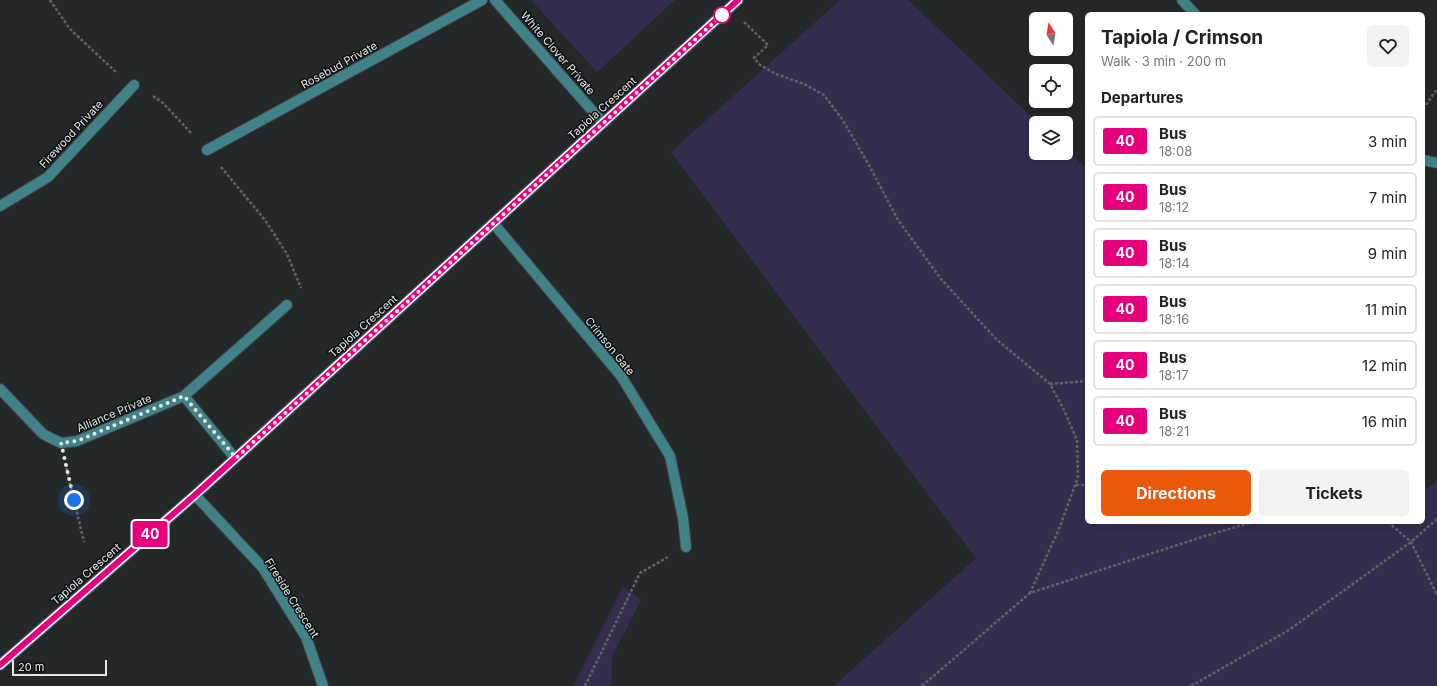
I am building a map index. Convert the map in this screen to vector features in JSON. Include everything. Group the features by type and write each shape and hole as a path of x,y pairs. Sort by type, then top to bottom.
{"street":[{"name":"Rosebud Private","path":"207,150 482,0"},
{"name":"White Clover Private","path":"495,0 603,123"},
{"name":"Tapiola Crescent","path":"0,665 195,495 738,0"},
{"path":"1182,0 1193,12"},
{"name":"Firewood Private","path":"0,206 48,177 134,85"},
{"path":"1425,160 1437,163"},
{"name":"Crimson Gate","path":"494,224 621,376 670,456 683,518 686,547"},
{"name":"Alliance Private","path":"61,443 77,441 184,396 287,305"},
{"path":"0,389 43,434 61,443"},
{"path":"184,396 236,458"},
{"name":"Fireside Crescent","path":"195,495 263,568 306,637 323,686"}],"path":[{"path":"730,8 768,45 754,58 760,65 776,74 804,84 824,95 842,119 869,165 898,220 941,279 996,339 1050,384 1063,408 1077,440 1078,476 1059,529 1030,593"},
{"path":"1425,105 1437,89"},
{"path":"1050,384 1085,381"},
{"path":"61,443 84,542"},
{"path":"1075,485 1085,486"},
{"path":"1191,686 1289,630 1411,542 1437,519"},
{"path":"922,686 1030,593 1246,524"},
{"path":"1390,524 1411,542 1437,595"},
{"path":"585,686 640,573 686,547"}],"shaded area":[{"path":"531,0 675,0 597,72"},
{"path":"840,0 908,0 1031,116 1029,116 1029,160 1073,160 1073,156 1085,167 1085,524 1425,524 1425,487 1427,489 1437,480 1437,686 834,686 976,558 671,152"},
{"path":"623,586 641,600 612,657 611,686 573,686"}],"bus line":[{"name":"40","path":"0,665 195,495 738,0"}],"route":[{"path":"74,500 61,443 77,441 184,396 236,458 722,15"}]}
